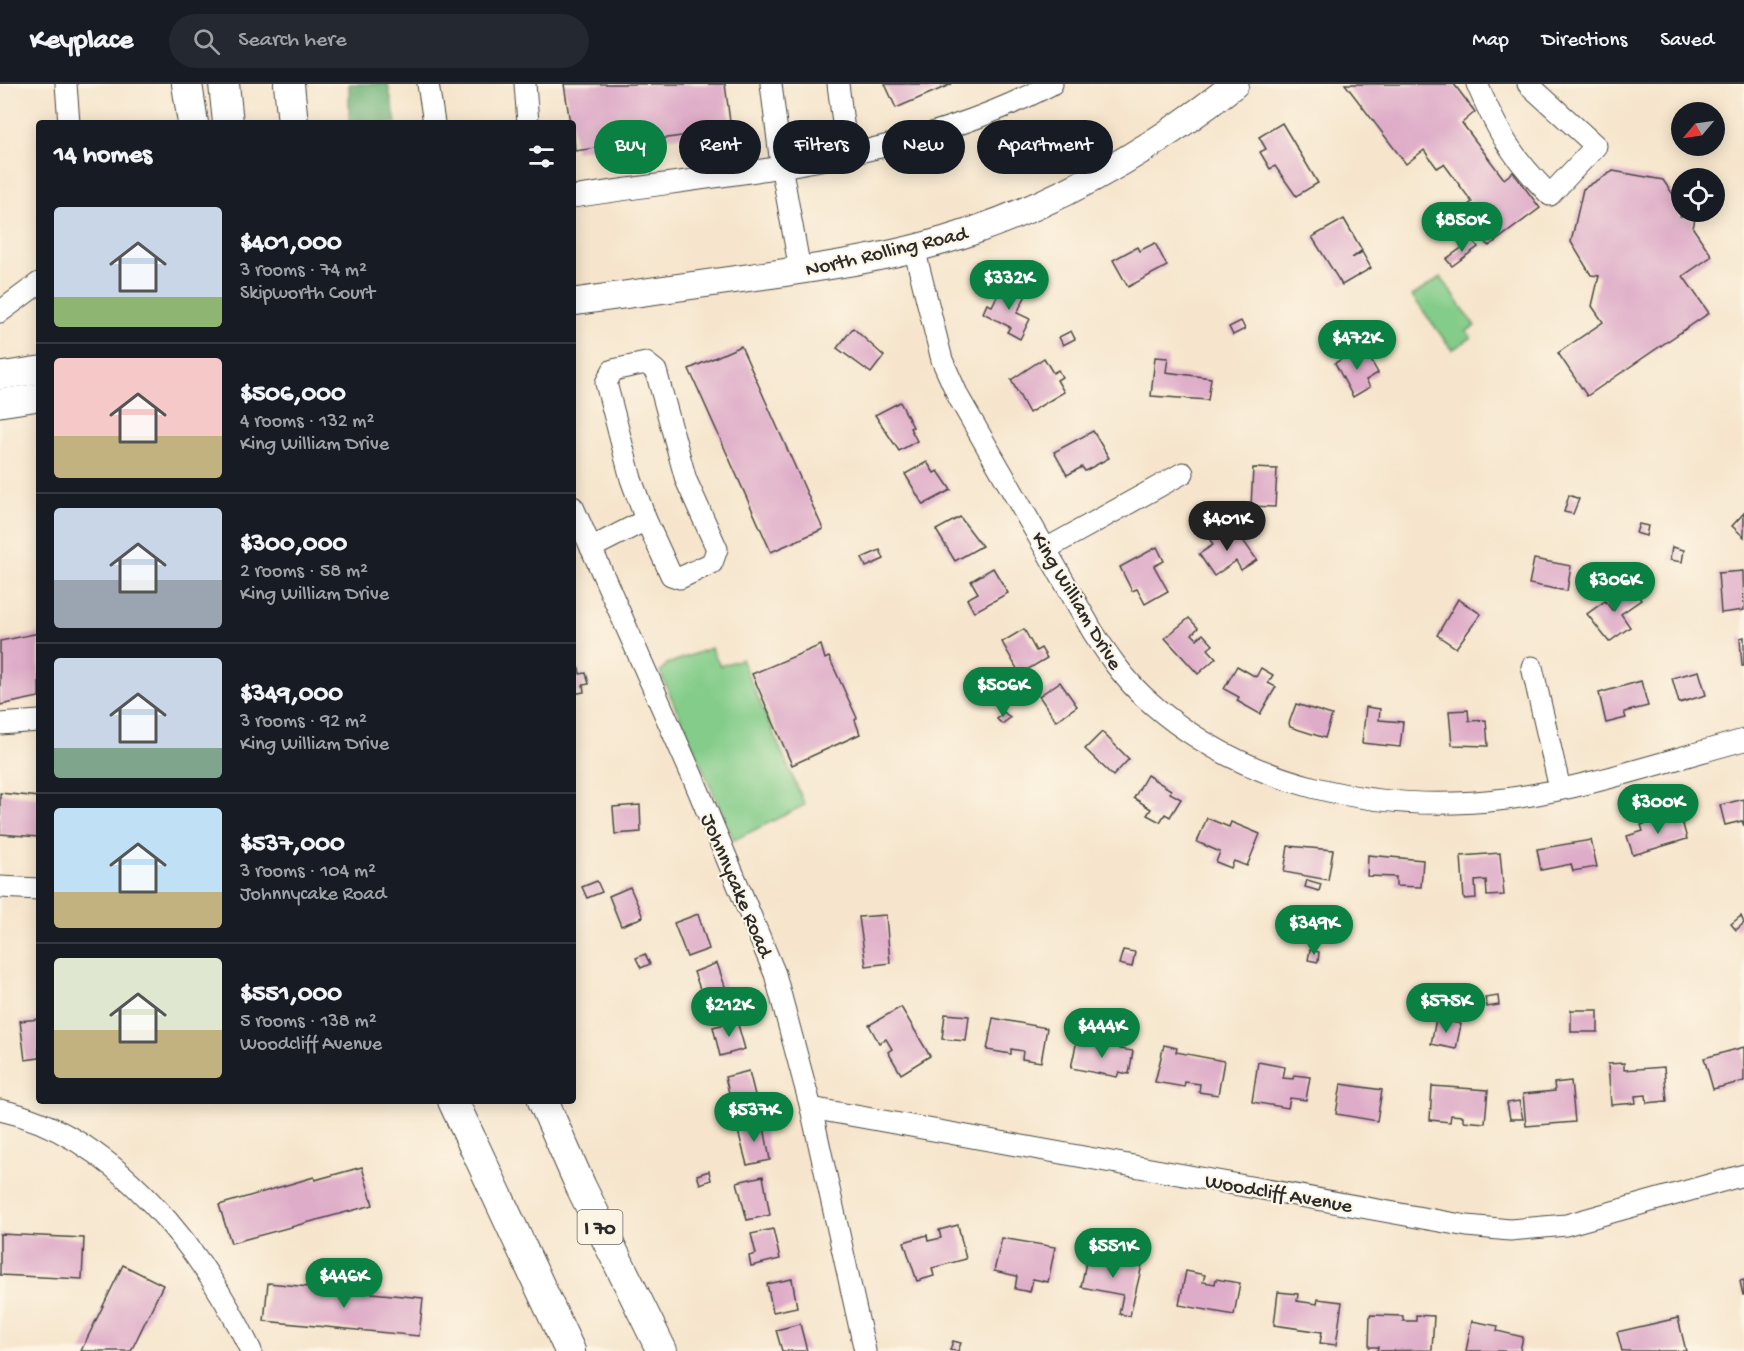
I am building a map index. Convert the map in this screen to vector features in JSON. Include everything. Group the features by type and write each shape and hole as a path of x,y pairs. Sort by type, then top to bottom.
{"highway":[{"path":"187,84 193,120"},
{"path":"224,84 228,120"},
{"path":"288,84 294,120"},
{"path":"454,1104 570,1351"},
{"name":"I 70","path":"544,1104 591,1208 662,1351"}],"main road":[{"name":"North Rolling Road","path":"576,302 800,270 914,248 1000,220 1085,181 1152,144 1198,113 1235,84"},
{"path":"0,376 36,370"},
{"path":"0,403 36,397"}],"street":[{"path":"66,84 69,120"},
{"path":"428,84 434,120"},
{"path":"525,84 528,120"},
{"path":"771,84 775,120"},
{"path":"838,84 843,120"},
{"path":"870,149 911,141 978,119 1052,84"},
{"path":"1477,84 1505,144 1519,164 1550,195 1596,146 1528,84"},
{"path":"576,196 773,166"},
{"path":"783,174 800,270"},
{"name":"King William Drive","path":"914,248 942,360 959,398 1093,632 1118,669 1172,720 1206,744 1244,764 1285,781 1327,791 1409,802 1506,799 1560,789 1744,740"},
{"path":"0,312 36,285"},
{"path":"646,363 657,371 686,480 717,549 712,563 680,578 671,575 646,520 631,479 606,383 613,370 646,363"},
{"path":"1046,549 1183,473"},
{"name":"Johnnycake Road","path":"576,514 767,954 792,1034 811,1108 865,1351"},
{"path":"591,548 646,520"},
{"path":"1532,667 1560,789"},
{"path":"0,724 36,721"},
{"path":"0,887 36,889"},
{"name":"Woodcliff Avenue","path":"811,1108 1467,1226 1510,1230 1566,1225 1744,1175"},
{"path":"0,1110 38,1121 62,1132 124,1177 160,1212 212,1280 251,1351"}],"green space":[{"path":"349,84 388,84 395,120 349,120"},
{"path":"1441,277 1475,326 1467,331 1471,338 1452,350 1412,296"},
{"path":"711,648 720,666 741,659 805,805 734,840 660,672 667,664"}],"building":[{"path":"564,84 725,84 730,120 679,120 679,136 667,138 667,120 594,120 594,148 576,151 576,120 570,120"},
{"path":"885,84 952,84 896,108"},
{"path":"1345,84 1454,84 1475,112 1462,123 1504,179 1513,172 1540,208 1489,246 1462,210 1472,202 1444,164 1437,168 1424,150 1406,164"},
{"path":"1282,123 1318,183 1296,196 1275,166 1270,169 1260,152 1266,149 1259,137"},
{"path":"1613,171 1663,180 1671,191 1671,222 1694,222 1693,228 1712,256 1683,276 1709,313 1587,396 1558,353 1603,322 1592,306 1599,276 1591,275 1571,242 1583,189"},
{"path":"1344,219 1362,250 1352,258 1362,252 1371,268 1342,285 1312,237"},
{"path":"1473,240 1478,247 1452,266 1446,259"},
{"path":"1155,243 1167,266 1128,287 1113,260 1137,247 1139,251"},
{"path":"1003,284 1026,295 1017,313 1030,319 1020,339 1007,332 1010,327 983,313 987,304 992,306"},
{"path":"1241,321 1245,329 1233,335 1229,327"},
{"path":"853,328 884,356 871,373 837,348"},
{"path":"1071,331 1075,339 1063,345 1059,337"},
{"path":"741,346 823,529 771,552 689,369"},
{"path":"1363,346 1378,373 1366,380 1370,387 1353,397 1335,363"},
{"path":"1155,357 1168,358 1166,372 1211,378 1208,400 1151,396"},
{"path":"1044,358 1053,373 1058,370 1062,377 1057,380 1064,392 1029,413 1011,380"},
{"path":"900,402 913,427 910,428 917,441 899,451 875,415"},
{"path":"1093,431 1109,458 1085,471 1082,467 1067,475 1054,452"},
{"path":"927,462 934,473 938,471 951,490 923,505 905,474"},
{"path":"1253,468 1277,469 1275,507 1251,506"},
{"path":"1569,495 1579,499 1573,514 1564,512"},
{"path":"1744,513 1744,537 1732,526"},
{"path":"960,517 982,546 955,561 936,530"},
{"path":"1639,524 1648,526 1646,536 1636,533"},
{"path":"1233,526 1257,560 1241,570 1236,561 1214,576 1199,554 1213,545 1210,540"},
{"path":"1157,547 1164,561 1154,566 1168,591 1145,604 1137,589 1132,591 1120,567"},
{"path":"1672,547 1684,550 1682,562 1670,560"},
{"path":"880,550 884,559 866,567 862,558"},
{"path":"1534,559 1571,566 1567,591 1529,584"},
{"path":"993,568 1008,593 974,612 967,599 978,593 971,581"},
{"path":"1743,571 1744,610 1721,613 1718,573"},
{"path":"1630,583 1641,600 1621,614 1630,627 1609,642 1587,614 1605,601 1612,610 1614,608 1607,598"},
{"path":"1458,599 1481,614 1456,648 1437,635"},
{"path":"1189,618 1198,628 1192,634 1197,639 1203,634 1213,645 1208,649 1216,658 1198,674 1165,638"},
{"path":"1024,629 1036,651 1041,648 1047,658 1020,674 1002,642"},
{"path":"36,634 36,698 0,705 0,641"},
{"path":"1744,637 1744,666 1742,666 1740,638"},
{"path":"821,645 825,659 829,657 857,718 855,720 860,734 792,765 752,674"},
{"path":"1237,666 1256,677 1261,668 1273,675 1268,683 1276,687 1260,714 1237,701 1239,697 1224,689"},
{"path":"576,668 579,668 580,674 586,673 589,684 583,685 584,692 576,693"},
{"path":"1699,671 1706,695 1679,703 1672,678"},
{"path":"1641,681 1648,706 1624,712 1626,718 1606,723 1599,693"},
{"path":"1060,682 1077,706 1056,721 1039,696"},
{"path":"1296,704 1332,715 1325,738 1290,727 1289,723"},
{"path":"1366,707 1380,709 1379,720 1403,722 1400,747 1362,743"},
{"path":"1468,710 1469,721 1486,720 1488,746 1452,745 1449,711"},
{"path":"1004,712 1010,718 1002,724 997,719"},
{"path":"1102,732 1129,759 1113,776 1085,749"},
{"path":"1147,775 1181,799 1170,817 1165,814 1160,822 1147,815 1151,809 1134,798"},
{"path":"0,793 36,797 36,837 0,834"},
{"path":"1744,799 1744,826 1742,821 1725,825 1720,805"},
{"path":"640,805 641,832 615,834 613,807"},
{"path":"1680,814 1687,839 1633,855 1627,836 1643,831 1641,825"},
{"path":"1207,818 1229,827 1231,822 1260,834 1247,866 1234,861 1231,868 1216,862 1220,852 1197,842"},
{"path":"1591,840 1597,867 1573,871 1571,864 1541,870 1537,849"},
{"path":"1288,846 1333,850 1328,880 1284,872"},
{"path":"1500,853 1504,895 1487,896 1486,880 1475,881 1476,898 1464,899 1461,856"},
{"path":"1368,855 1423,860 1421,887 1396,886 1396,877 1367,876"},
{"path":"1307,880 1321,884 1319,891 1305,887"},
{"path":"597,881 602,892 587,898 582,887"},
{"path":"630,887 643,917 621,926 609,896"},
{"path":"698,914 709,949 687,957 674,923"},
{"path":"886,915 890,963 866,966 859,917"},
{"path":"1741,916 1744,923 1736,930 1731,924"},
{"path":"1123,950 1135,952 1132,967 1119,964"},
{"path":"1310,950 1319,952 1318,962 1308,960"},
{"path":"645,954 650,964 641,968 636,958"},
{"path":"717,963 729,998 706,1006 694,972"},
{"path":"1498,996 1499,1005 1487,1007 1485,998"},
{"path":"901,1007 930,1056 901,1074 888,1052 892,1049 886,1039 879,1043 869,1025"},
{"path":"1571,1010 1598,1010 1598,1032 1571,1032"},
{"path":"945,1014 969,1016 966,1041 942,1039"},
{"path":"993,1018 1047,1028 1041,1062 1022,1059 1023,1051 1011,1049 1011,1054 987,1050"},
{"path":"36,1019 36,1058 25,1060 20,1021"},
{"path":"1436,1019 1461,1024 1456,1049 1431,1044"},
{"path":"737,1021 745,1049 720,1056 713,1027"},
{"path":"1077,1040 1108,1046 1109,1042 1121,1045 1120,1049 1133,1051 1129,1074 1119,1072 1117,1077 1071,1068"},
{"path":"1164,1045 1177,1048 1176,1052 1224,1061 1218,1095 1199,1092 1200,1084 1185,1082 1184,1087 1155,1082"},
{"path":"1744,1047 1744,1081 1713,1089 1704,1058"},
{"path":"1258,1062 1285,1067 1283,1078 1293,1079 1294,1075 1310,1077 1306,1100 1290,1098 1288,1108 1252,1102"},
{"path":"1624,1063 1624,1070 1664,1067 1667,1101 1647,1103 1646,1095 1635,1096 1636,1103 1611,1105 1608,1064"},
{"path":"749,1071 756,1099 732,1105 725,1077"},
{"path":"1571,1081 1575,1122 1526,1126 1523,1094 1555,1091 1554,1083"},
{"path":"1341,1084 1382,1090 1377,1121 1336,1114"},
{"path":"1432,1086 1488,1090 1485,1123 1463,1121 1463,1116 1451,1115 1450,1122 1430,1120"},
{"path":"1519,1101 1523,1119 1510,1119 1507,1103"},
{"path":"763,1121 770,1160 747,1165 737,1127"},
{"path":"362,1167 373,1205 231,1243 219,1205 314,1177 315,1180"},
{"path":"709,1171 711,1180 700,1184 697,1175"},
{"path":"763,1176 770,1215 747,1220 737,1182"},
{"path":"958,1225 966,1259 932,1268 934,1276 917,1281 904,1242 927,1235 928,1241 941,1238 939,1230"},
{"path":"773,1229 780,1259 751,1266 749,1256 756,1254 751,1234"},
{"path":"0,1234 84,1238 82,1279 0,1275"},
{"path":"1002,1238 1055,1247 1048,1282 1033,1279 1030,1292 1015,1289 1017,1276 994,1271"},
{"path":"1088,1252 1107,1256 1105,1264 1118,1266 1119,1261 1142,1265 1130,1316 1119,1314 1123,1295 1081,1287"},
{"path":"123,1265 163,1285 131,1351 81,1351"},
{"path":"1186,1271 1205,1275 1203,1282 1215,1284 1216,1279 1240,1283 1234,1315 1179,1305"},
{"path":"792,1279 797,1307 773,1312 767,1284"},
{"path":"1744,1280 1744,1295 1743,1295 1740,1281"},
{"path":"268,1283 423,1298 419,1336 264,1321"},
{"path":"1278,1292 1298,1294 1297,1301 1317,1304 1318,1299 1342,1302 1336,1345 1320,1343 1322,1332 1274,1325"},
{"path":"1370,1315 1403,1316 1403,1321 1416,1321 1416,1315 1434,1316 1432,1350 1377,1351 1378,1347 1369,1347"},
{"path":"1678,1318 1686,1351 1622,1351 1617,1332"},
{"path":"1472,1321 1498,1326 1497,1331 1523,1337 1520,1351 1466,1351"},
{"path":"800,1324 807,1351 782,1351 776,1330"},
{"path":"953,1341 961,1343 958,1351 950,1350"}]}
